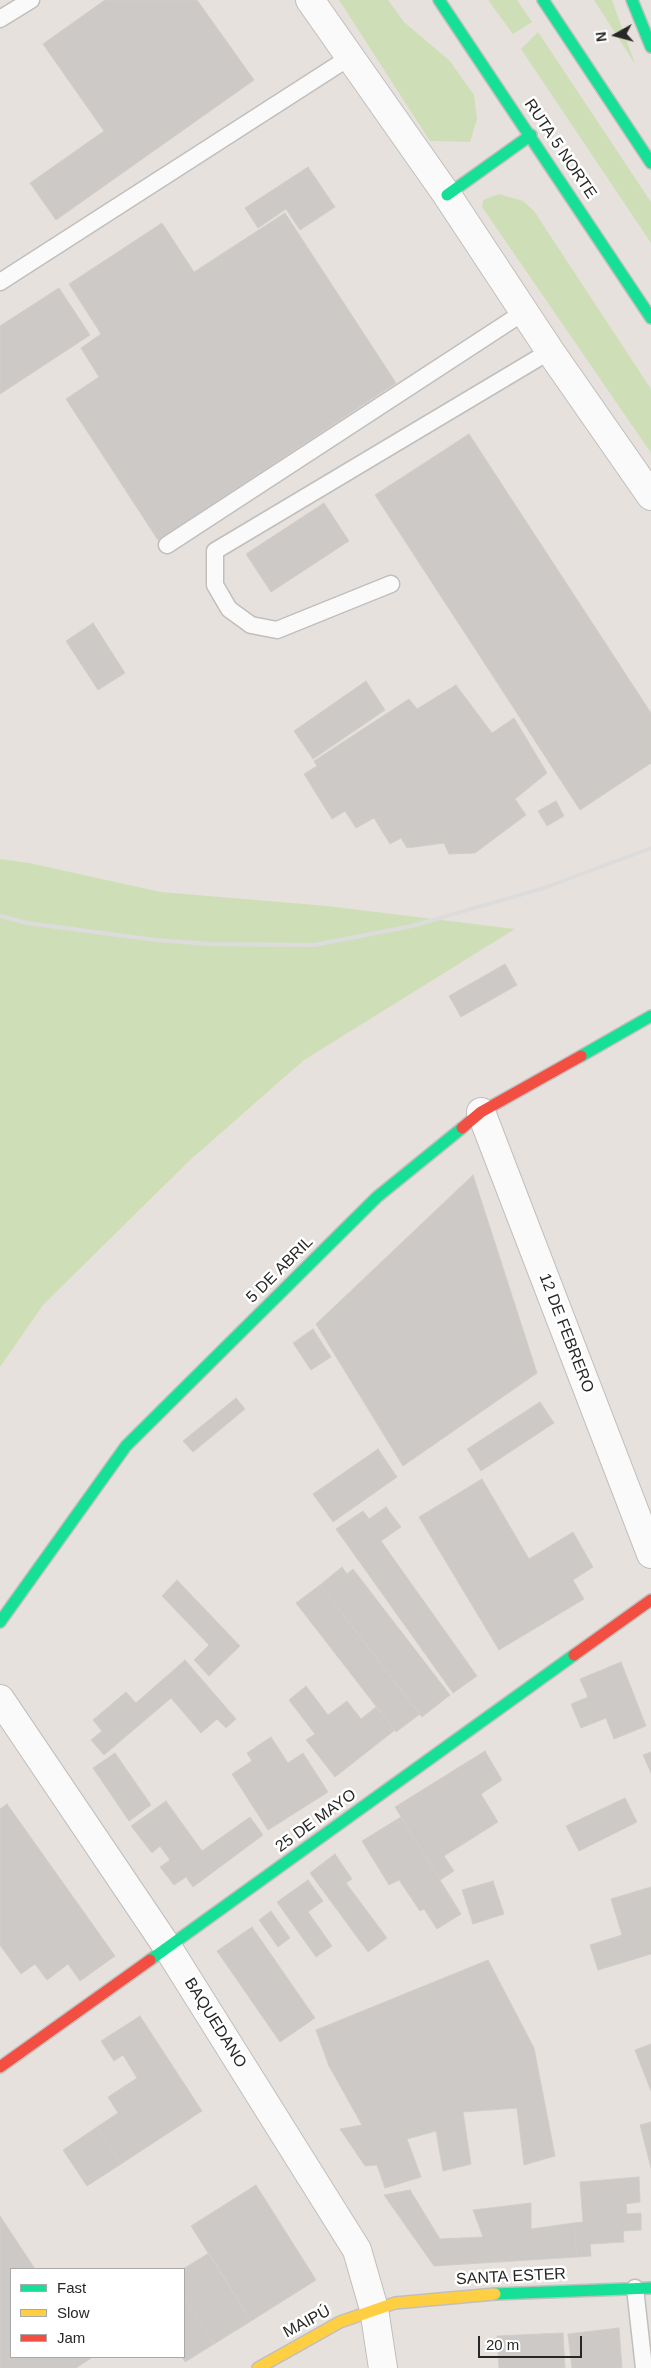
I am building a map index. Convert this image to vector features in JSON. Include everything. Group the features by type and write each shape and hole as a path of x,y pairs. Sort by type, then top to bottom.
{"main road":[{"name":"RUTA 5 NORTE","path":"439,0 531,135 651,318"},
{"path":"543,0 651,163"},
{"path":"632,0 651,46"},
{"path":"447,195 531,135"},
{"name":"5 DE ABRIL","path":"0,1622 126,1446 377,1197 482,1112 651,1016"},
{"name":"25 DE MAYO","path":"0,2067 651,1600"},
{"name":"SANTA ESTER","path":"374,2309 395,2303 424,2299 523,2292 643,2288"},
{"name":"MAIPÚ","path":"258,2368 314,2335 374,2309"}],"street":[{"path":"310,0 447,195 550,351 651,496"},
{"name":"12 DE FEBRERO","path":"482,1112 651,1554"},
{"name":"BAQUEDANO","path":"0,1699 168,1948 357,2250 374,2309 383,2368"}],"lane":[{"path":"0,19 31,0"},
{"path":"0,282 350,57"},
{"path":"167,545 524,312"},
{"path":"391,584 277,630 251,625 228,609 215,585 215,551 550,351"},
{"path":"643,2288 644,2368"}],"green space":[{"path":"339,0 388,0 404,22 449,60 474,95 477,119 470,142 430,141"},
{"path":"488,0 517,0 532,22 513,34"},
{"path":"594,0 612,0 635,64"},
{"path":"538,32 651,202 651,243 521,49"},
{"path":"499,194 523,201 534,211 651,389 651,453 482,207 483,200"},
{"path":"0,859 29,863 161,892 327,906 515,929 304,1060 189,1161 43,1305 0,1367"}],"building":[{"path":"105,0 197,0 254,80 56,220 30,183 104,131 43,44"},
{"path":"308,167 335,207 300,230 286,209 258,228 245,208"},
{"path":"285,213 396,383 158,540 66,399 99,377 81,348 101,334 69,284 162,223 194,272"},
{"path":"59,288 90,335 0,394 0,326"},
{"path":"469,434 651,713 651,763 580,810 375,495"},
{"path":"324,503 349,541 271,592 246,554"},
{"path":"93,623 125,673 98,690 66,641"},
{"path":"366,681 385,710 313,759 294,731"},
{"path":"456,685 492,733 514,718 547,773 515,799 526,815 475,853 449,854 444,843 407,848 401,838 390,844 374,818 356,828 345,811 332,819 304,774 317,766 314,761 409,699 417,709"},
{"path":"556,801 564,816 547,826 538,811"},
{"path":"505,964 517,985 461,1017 449,996"},
{"path":"473,1175 537,1373 403,1466 316,1324"},
{"path":"313,1329 331,1357 311,1370 293,1343"},
{"path":"236,1398 245,1409 193,1452 183,1441"},
{"path":"540,1402 554,1423 481,1471 467,1449"},
{"path":"378,1449 397,1477 333,1522 313,1494"},
{"path":"482,1479 529,1559 573,1532 593,1567 573,1580 584,1599 499,1650 419,1517"},
{"path":"386,1507 401,1527 381,1541 477,1676 453,1693 336,1529 363,1511 369,1519"},
{"path":"342,1567 347,1574 353,1569 450,1695 422,1717 320,1585"},
{"path":"177,1580 240,1646 209,1676 194,1660 209,1645 162,1596"},
{"path":"320,1585 420,1714 396,1732 296,1603"},
{"path":"185,1660 236,1719 226,1728 217,1719 201,1733 171,1698 104,1755 91,1740 102,1731 93,1720 126,1692 136,1703"},
{"path":"621,1662 646,1726 614,1739 606,1718 581,1728 571,1704 588,1697 580,1679"},
{"path":"306,1686 328,1715 347,1701 361,1719 376,1707 395,1730 335,1777 306,1740 315,1734 289,1700"},
{"path":"271,1737 288,1763 303,1753 328,1792 268,1830 232,1774 252,1761 247,1753"},
{"path":"485,1751 502,1780 481,1794 498,1822 444,1856 454,1871 440,1880 395,1807"},
{"path":"651,1752 651,1773 643,1755"},
{"path":"115,1753 151,1805 129,1821 93,1768"},
{"path":"625,1798 637,1822 579,1851 566,1826"},
{"path":"166,1801 202,1851 250,1817 263,1835 193,1887 186,1877 174,1885 160,1867 170,1860 160,1846 152,1853 131,1826"},
{"path":"7,1804 115,1956 80,1981 68,1964 47,1980 35,1964 21,1974 0,1945 0,1809"},
{"path":"401,1817 461,1914 437,1929 424,1909 420,1911 399,1880 389,1885 362,1841"},
{"path":"335,1854 352,1879 346,1883 387,1938 368,1952 310,1873"},
{"path":"308,1880 323,1901 308,1912 332,1946 316,1957 277,1902"},
{"path":"493,1881 504,1914 473,1924 462,1890"},
{"path":"651,1887 651,1954 598,1970 590,1945 622,1935 611,1899"},
{"path":"271,1911 290,1938 278,1947 259,1920"},
{"path":"252,1927 315,2018 280,2042 217,1951"},
{"path":"488,1960 534,2048 555,2156 524,2165 517,2108 463,2112 471,2164 443,2171 436,2131 407,2139 421,2177 385,2188 377,2165 365,2166 340,2129 362,2125 329,2066 316,2030"},
{"path":"140,2016 202,2111 121,2164 97,2127 118,2113 108,2097 137,2078 123,2055 114,2061 101,2041"},
{"path":"651,2044 651,2091 635,2050"},
{"path":"651,2122 651,2168 640,2125"},
{"path":"97,2127 121,2164 87,2186 63,2150"},
{"path":"639,2177 640,2202 626,2204 627,2214 641,2213 641,2230 623,2231 624,2242 590,2244 591,2256 577,2257 574,2223 583,2222 580,2182"},
{"path":"256,2185 316,2280 251,2321 191,2226"},
{"path":"410,2190 440,2239 483,2237 473,2210 531,2203 531,2229 574,2223 577,2257 434,2266 384,2195"},
{"path":"0,2216 34,2268 10,2268 10,2358 91,2358 76,2368 0,2368"},
{"path":"209,2253 251,2321 214,2344 185,2298 185,2268"},
{"path":"185,2298 214,2344 185,2362 183,2358 185,2358"},
{"path":"619,2328 622,2368 572,2368 568,2334"},
{"path":"563,2333 565,2368 499,2368 497,2336"}],"railway":[{"path":"0,916 27,923 156,940 209,944 314,945 412,926 544,888 651,848"}],"traffic: fast":[{"path":"439,0 651,318"},
{"path":"543,0 651,163"},
{"path":"632,0 651,47"},
{"path":"447,195 531,135"},
{"path":"581,1056 651,1016"},
{"path":"0,1622 126,1446 377,1197 462,1128"},
{"path":"150,1960 574,1655"},
{"path":"495,2294 651,2288"}],"traffic: slow":[{"path":"258,2368 340,2322 395,2303 495,2294"}],"traffic: jam":[{"path":"462,1128 481,1112 581,1056"},
{"path":"574,1655 651,1600"},
{"path":"0,2067 150,1960"}]}
